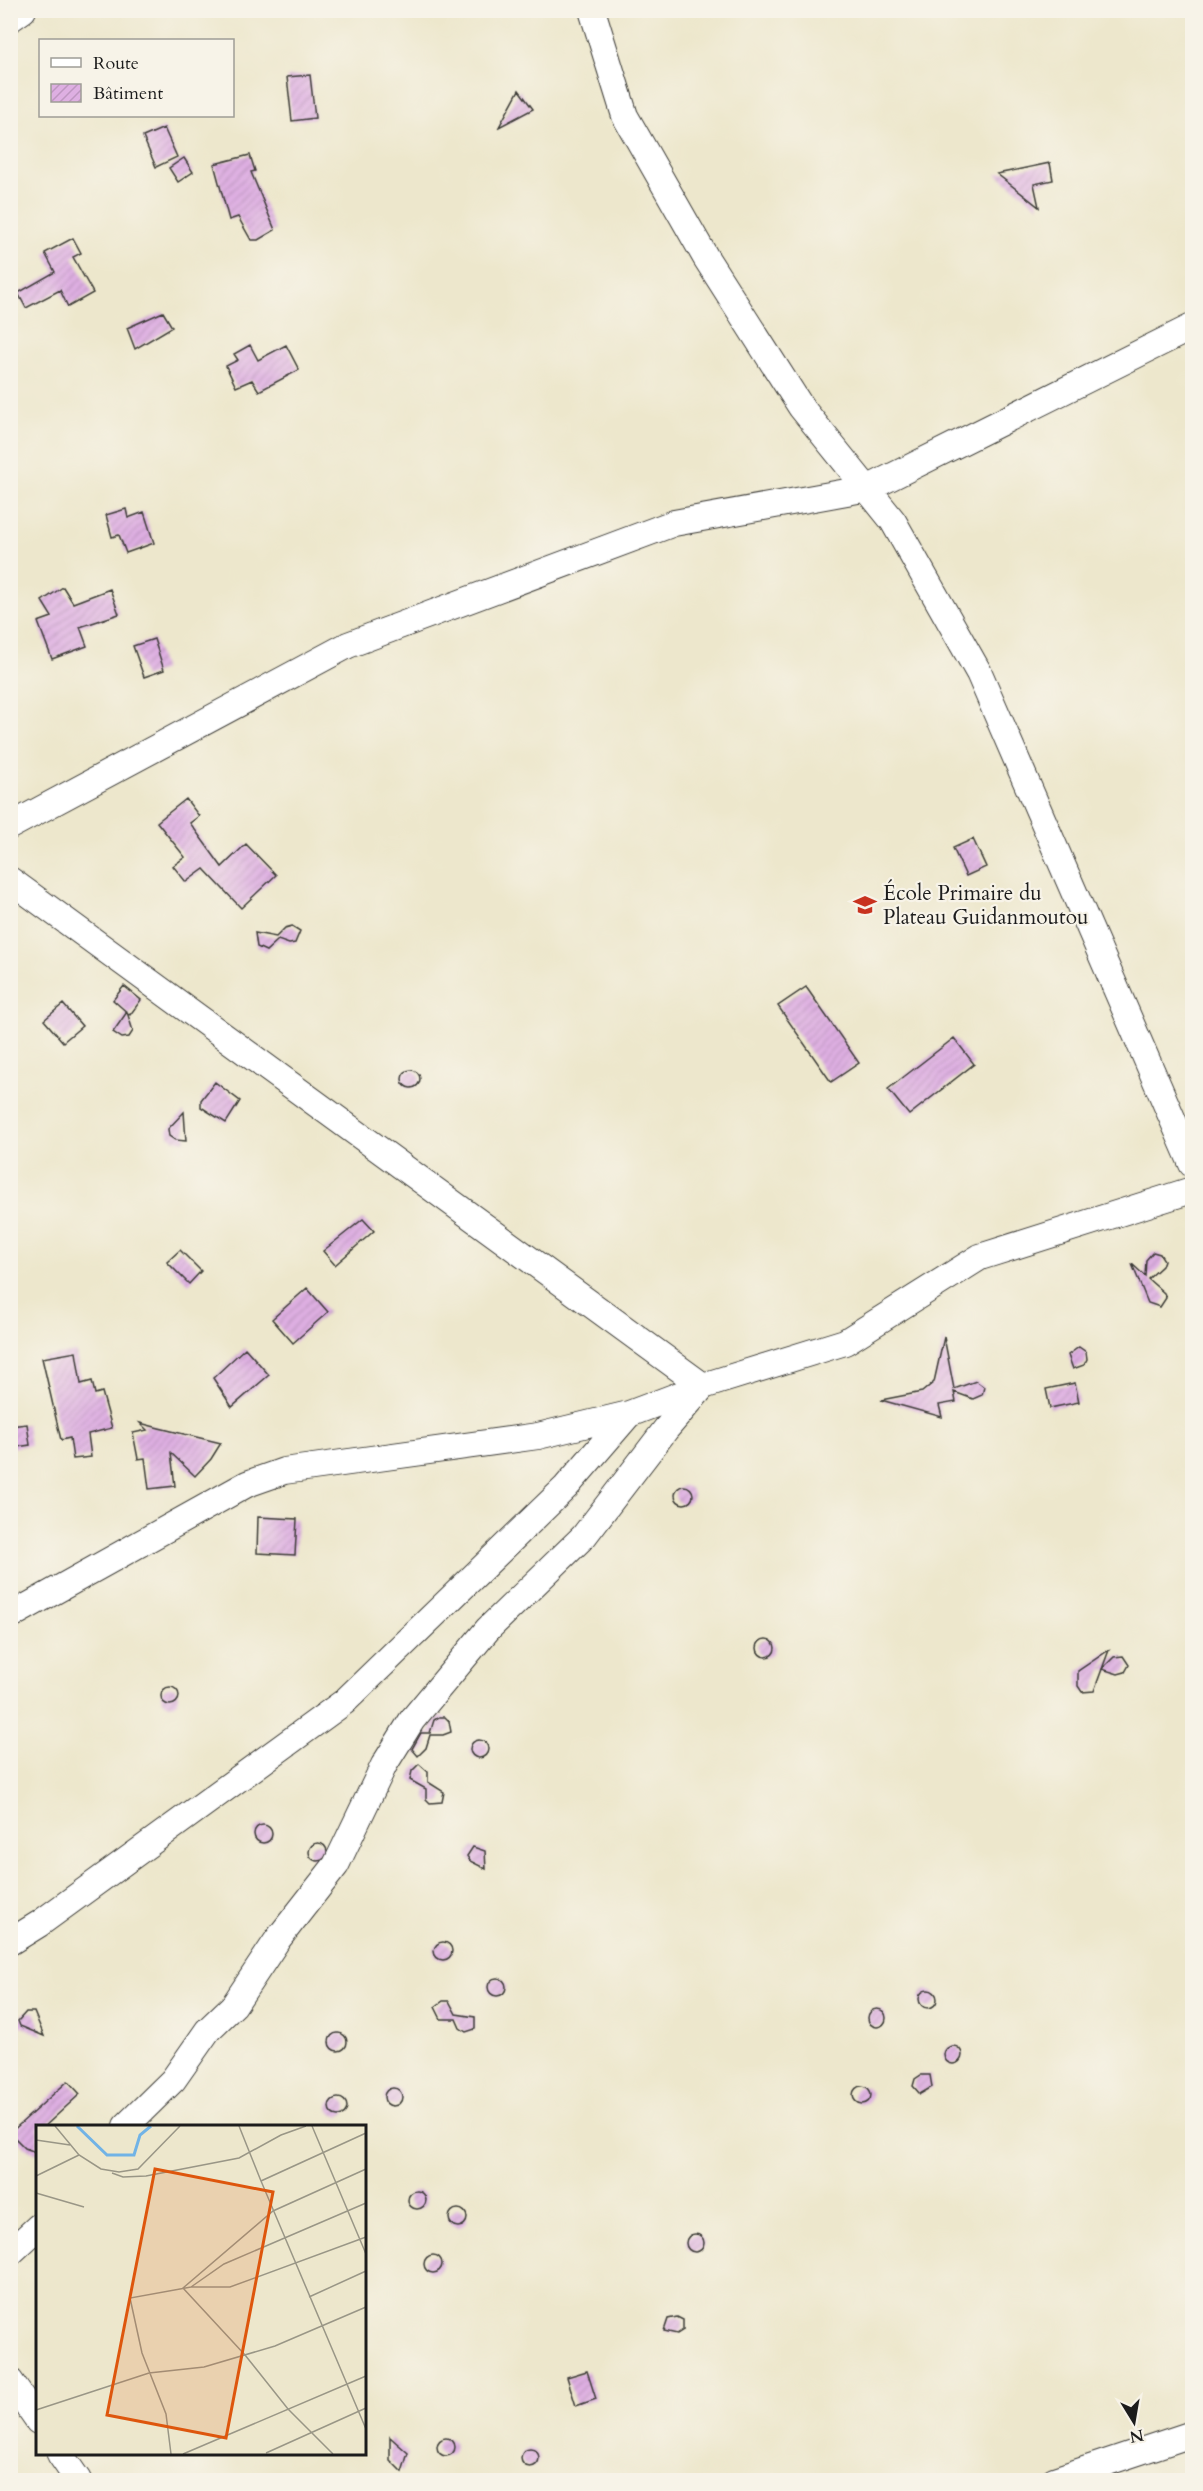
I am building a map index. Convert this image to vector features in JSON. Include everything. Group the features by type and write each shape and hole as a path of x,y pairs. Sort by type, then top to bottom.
{"street":[{"path":"10,19 23,10"},
{"path":"592,10 625,116 700,248 801,408 869,488 893,521 979,673 1192,1164"},
{"path":"10,826 348,645 674,523 869,488 1192,327"},
{"path":"10,880 703,1386"},
{"path":"10,1616 237,1489 284,1471 538,1436 629,1414 703,1386 845,1342 980,1257 1192,1190"},
{"path":"128,2125 173,2080 208,2030 234,2005 278,1939 336,1865 384,1765 412,1720 488,1629 584,1536 666,1429 703,1386"},
{"path":"10,1942 39,1924 344,1702 567,1487 629,1414"},
{"path":"10,2253 36,2229"},
{"path":"10,2381 36,2418"},
{"path":"1054,2481 1192,2434"},
{"path":"61,2455 78,2481"}],"building":[{"path":"310,75 315,118 292,121 287,77"},
{"path":"519,90 533,109 499,127"},
{"path":"164,128 177,157 156,167 143,137"},
{"path":"250,155 255,171 251,172 275,230 258,240 251,240 238,217 229,220 214,164"},
{"path":"184,158 193,172 178,182 169,168"},
{"path":"1050,163 1053,180 1034,184 1039,207 997,174"},
{"path":"73,238 81,253 73,257 93,293 68,307 60,290 26,308 18,293 55,272 45,253"},
{"path":"163,312 172,327 135,349 127,328"},
{"path":"250,345 258,360 286,345 299,370 259,391 252,380 236,387 226,366 238,360 234,354"},
{"path":"126,509 128,518 144,512 154,543 126,553 119,535 112,537 106,515"},
{"path":"63,587 73,603 110,589 119,614 80,627 87,646 52,659 38,622 52,617 42,601"},
{"path":"154,639 164,670 144,677 133,646"},
{"path":"186,799 199,816 190,823 222,867 246,844 276,875 241,908 204,869 186,882 173,866 185,857 157,822"},
{"path":"973,839 986,867 966,876 953,848"},
{"path":"292,926 300,931 295,943 289,944 278,940 266,951 257,947 255,933 276,937 285,928"},
{"path":"124,986 141,1000 130,1015 113,1000"},
{"path":"806,987 859,1063 831,1082 778,1006"},
{"path":"63,1004 82,1026 63,1042 44,1020"},
{"path":"127,1012 133,1031 129,1037 122,1038 113,1032"},
{"path":"954,1038 974,1064 909,1115 888,1089"},
{"path":"411,1070 419,1075 420,1079 415,1087 411,1088 403,1083 402,1079 407,1071"},
{"path":"215,1082 240,1101 226,1123 201,1107 201,1100"},
{"path":"184,1112 186,1141 175,1140 169,1136 168,1129"},
{"path":"363,1219 374,1231 335,1265 323,1251"},
{"path":"180,1250 201,1271 189,1284 167,1262"},
{"path":"1153,1252 1160,1254 1164,1260 1162,1266 1148,1279 1164,1293 1166,1298 1160,1307 1148,1303 1132,1264 1145,1276 1146,1260"},
{"path":"307,1288 328,1312 293,1343 272,1319"},
{"path":"944,1337 954,1389 976,1381 984,1387 982,1395 973,1399 954,1392 956,1402 939,1405 942,1417 881,1400 922,1392 934,1382"},
{"path":"1079,1347 1086,1352 1087,1359 1084,1365 1073,1369 1068,1355"},
{"path":"245,1348 269,1375 232,1407 213,1378"},
{"path":"76,1352 81,1384 92,1381 95,1394 102,1392 112,1428 88,1434 91,1457 73,1459 70,1438 61,1440 42,1358"},
{"path":"1075,1383 1079,1402 1050,1408 1046,1389"},
{"path":"140,1423 221,1443 211,1459 195,1476 171,1453 175,1486 149,1489 145,1458 138,1459 133,1433 147,1430"},
{"path":"27,1424 30,1445 10,1448 10,1426"},
{"path":"684,1486 690,1489 693,1495 690,1501 684,1504 678,1501 675,1495 678,1489"},
{"path":"258,1517 297,1519 295,1555 257,1553"},
{"path":"766,1639 772,1642 775,1648 772,1654 766,1657 760,1654 757,1648 760,1642"},
{"path":"1109,1650 1094,1691 1082,1692 1078,1686 1078,1671"},
{"path":"1123,1656 1129,1665 1125,1672 1118,1674 1102,1669 1114,1657"},
{"path":"170,1687 176,1690 179,1696 176,1702 170,1705 164,1702 161,1696 164,1690"},
{"path":"445,1717 449,1721 451,1732 443,1735 430,1735 426,1748 418,1756 412,1749 421,1733 430,1733 434,1720"},
{"path":"479,1740 485,1743 488,1749 485,1755 479,1758 473,1755 470,1749 473,1743"},
{"path":"419,1764 428,1772 428,1782 444,1792 442,1802 430,1803 426,1799 426,1789 410,1780 412,1771"},
{"path":"263,1825 269,1828 272,1834 269,1840 263,1843 257,1840 254,1834 257,1828"},
{"path":"318,1843 324,1846 327,1852 324,1858 318,1861 312,1858 309,1852 312,1846"},
{"path":"473,1847 485,1851 486,1869 470,1861 467,1856"},
{"path":"443,1942 449,1945 452,1951 449,1957 443,1960 437,1957 434,1951 437,1945"},
{"path":"497,1978 503,1981 506,1987 503,1993 497,1996 491,1993 488,1987 491,1981"},
{"path":"928,1990 934,1993 937,1999 934,2005 928,2008 922,2005 919,1999 922,1993"},
{"path":"443,2001 449,2001 456,2014 475,2017 475,2029 466,2032 460,2028 456,2019 441,2019 435,2007"},
{"path":"877,2009 883,2012 886,2018 883,2024 877,2027 871,2024 868,2018 871,2012"},
{"path":"26,2012 34,2012 44,2036 20,2026 18,2021"},
{"path":"338,2033 344,2036 347,2042 344,2048 338,2051 332,2048 329,2042 332,2036"},
{"path":"953,2046 961,2051 962,2055 957,2063 953,2064 945,2059 944,2055 949,2047"},
{"path":"921,2075 930,2075 932,2087 920,2094 913,2086 915,2079"},
{"path":"68,2081 80,2094 46,2125 36,2125 36,2152 25,2148 10,2133"},
{"path":"862,2086 870,2091 871,2095 866,2103 862,2104 854,2099 853,2095 858,2087"},
{"path":"393,2088 399,2091 402,2097 399,2103 393,2106 387,2103 384,2097 387,2091"},
{"path":"338,2098 344,2101 347,2107 344,2113 338,2116 332,2113 329,2107 332,2101"},
{"path":"417,2191 423,2194 426,2200 423,2206 417,2209 411,2206 408,2200 411,2194"},
{"path":"458,2209 464,2212 467,2218 464,2224 458,2227 452,2224 449,2218 452,2212"},
{"path":"695,2234 701,2237 704,2243 701,2249 695,2252 689,2249 686,2243 689,2237"},
{"path":"433,2255 439,2258 442,2264 439,2270 433,2273 427,2270 424,2264 427,2258"},
{"path":"677,2317 683,2320 683,2330 677,2334 664,2331 668,2319"},
{"path":"587,2371 596,2399 576,2406 567,2377"},
{"path":"390,2437 408,2453 402,2472 390,2460"},
{"path":"446,2438 452,2441 455,2447 452,2453 446,2456 440,2453 437,2447 440,2441"},
{"path":"530,2449 538,2454 539,2458 534,2466 530,2467 522,2462 521,2458 526,2450"}],"place":[{"name":"École Primaire du Plateau Guidanmoutou","path":"865,905"}]}
